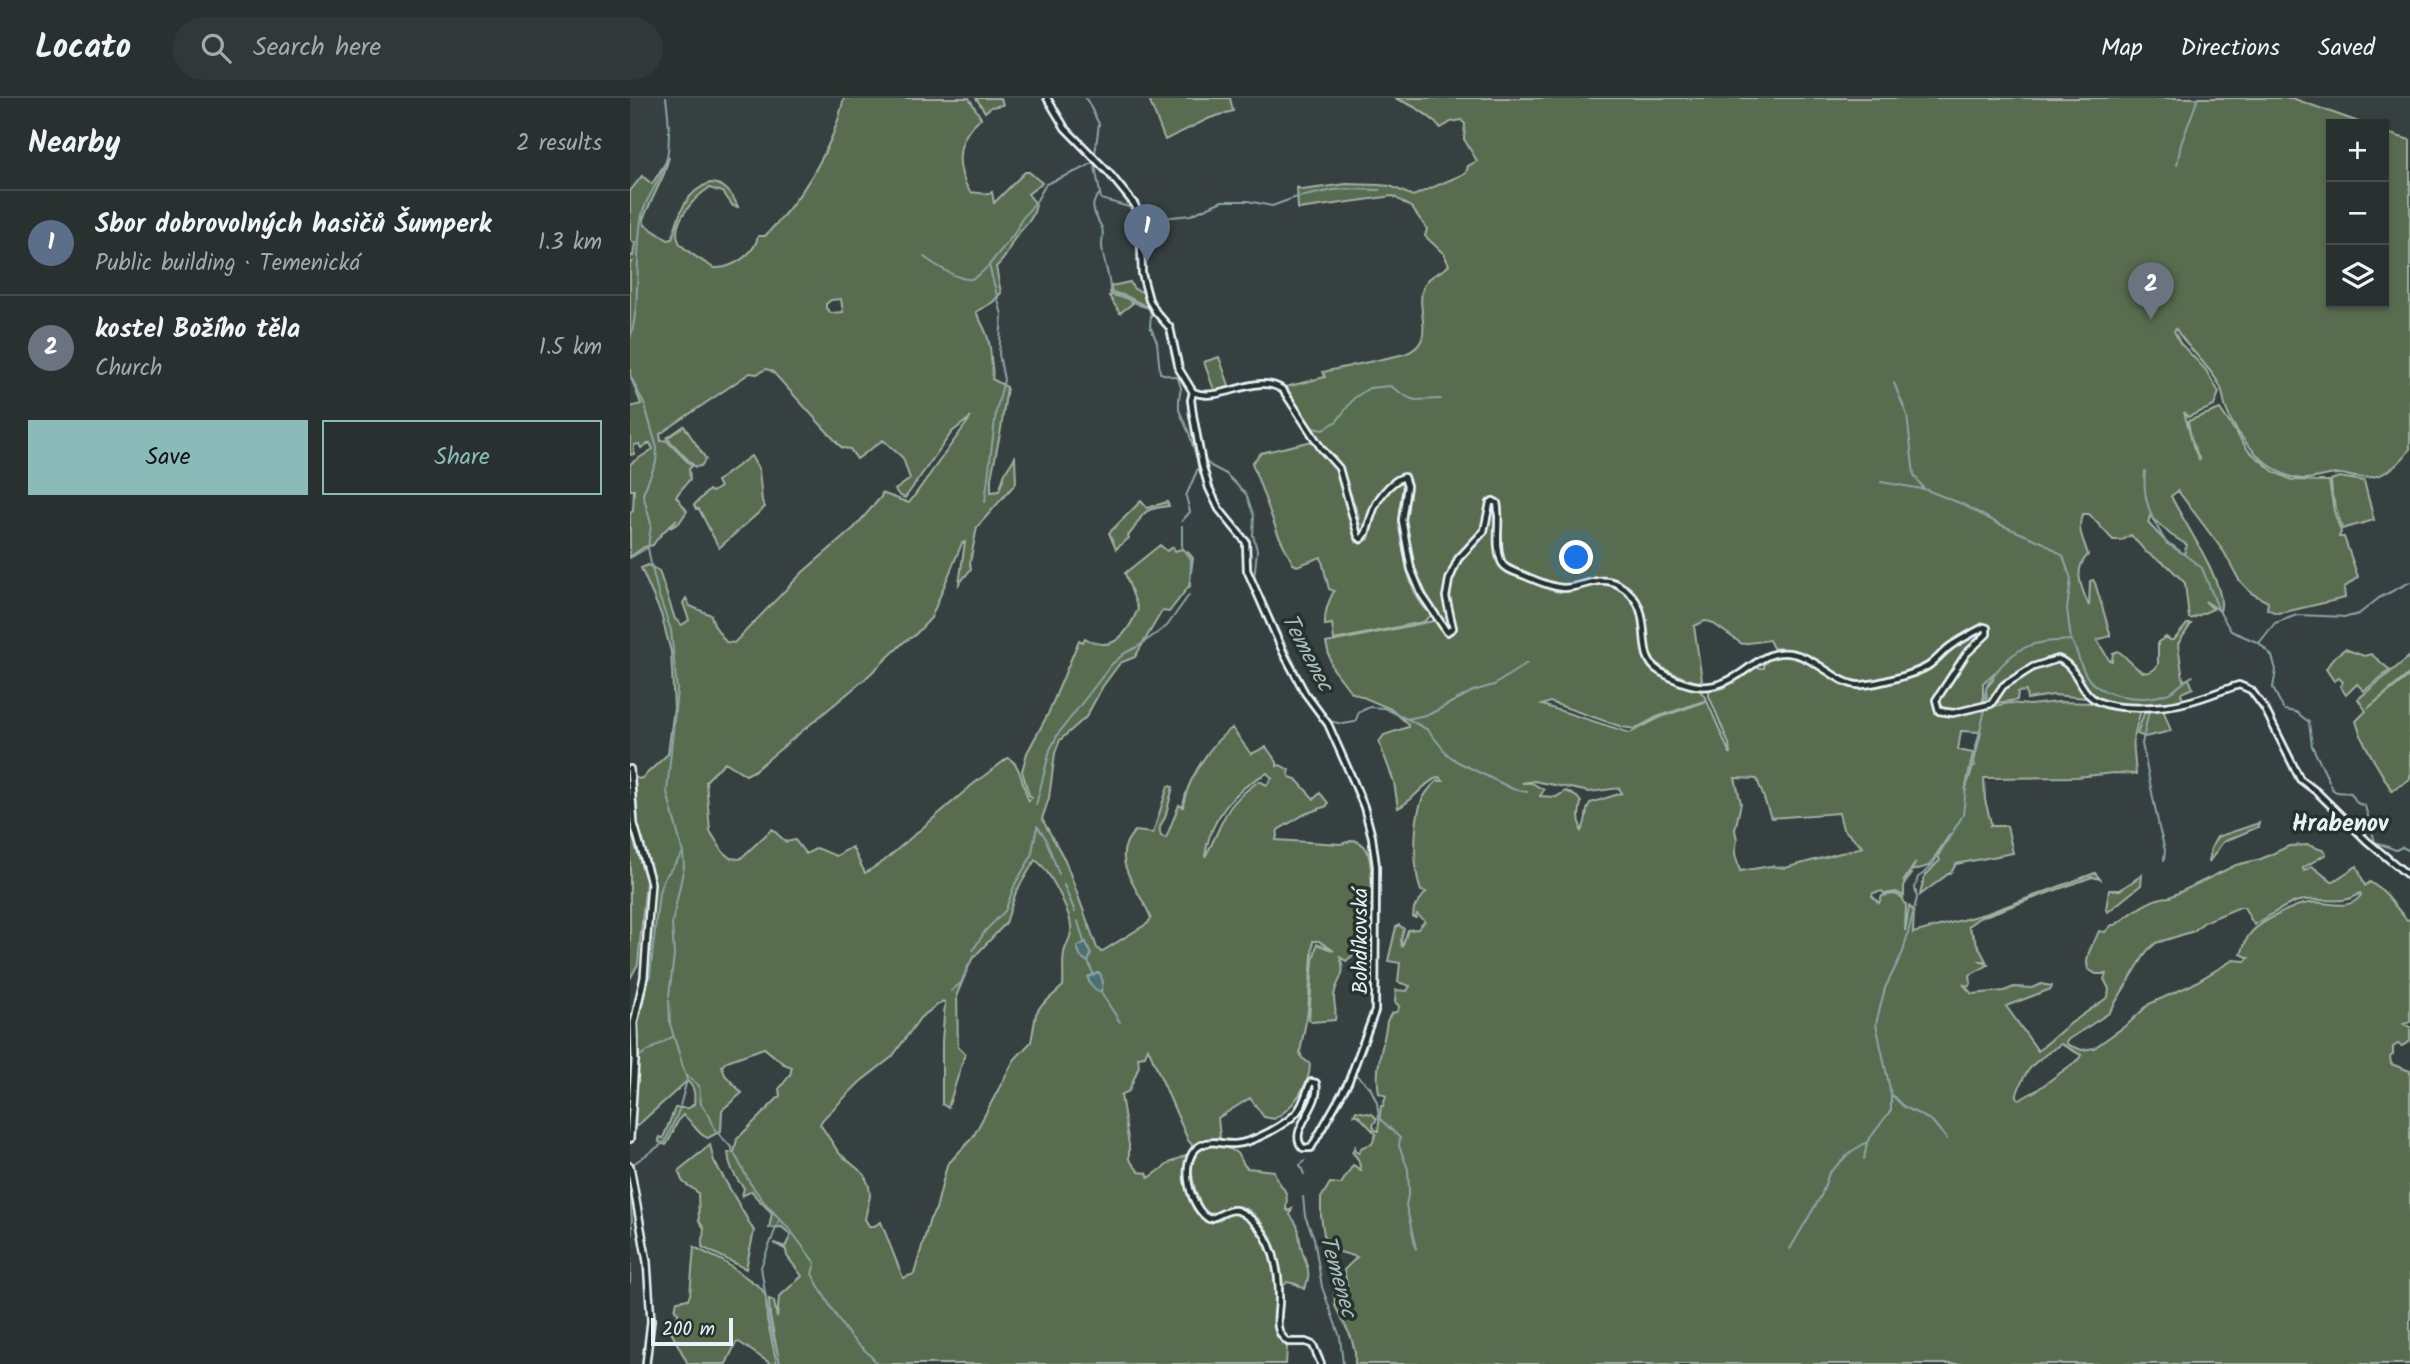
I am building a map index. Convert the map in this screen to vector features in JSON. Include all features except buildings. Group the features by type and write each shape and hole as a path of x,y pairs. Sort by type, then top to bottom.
{"main road":[{"path":"630,769 634,824 651,883 644,977 634,1027 636,1053 630,1139"},
{"path":"630,1168 644,1240 650,1303 646,1364"}],"street":[{"path":"1047,98 1065,128 1119,185 1137,209 1140,219 1142,274 1149,300 1170,328 1177,363 1186,384 1193,392 1207,395 1265,385 1280,388 1321,448 1339,468 1359,538 1365,536 1379,499 1399,478 1404,477 1402,520 1411,569 1422,595 1447,632 1452,628 1446,597 1451,574 1458,559 1484,531 1490,503 1493,501 1497,503 1498,511 1500,558 1506,568 1558,587 1575,587 1602,580 1622,586 1634,598 1644,617 1646,655 1653,667 1694,685 1723,685 1762,658 1783,653 1803,656 1842,680 1862,685 1922,670 1951,646 1984,627 1987,628 1987,634 1966,654 1936,700 1939,711 1953,713 1991,704 2003,686 2033,667 2058,659 2070,667 2090,697 2103,703 2143,708 2187,702 2239,685 2251,690 2265,709 2300,779 2410,877"},
{"name":"Bohdíkovská","path":"1193,392 1193,415 1209,488 1219,509 1245,542 1249,575 1284,654 1305,693 1328,724 1364,807 1374,848 1376,1007 1353,1070 1336,1106 1311,1148 1303,1148 1297,1135 1312,1108 1318,1090 1316,1083 1311,1082 1301,1107 1288,1121 1241,1143 1218,1141 1201,1145 1192,1154 1189,1165 1192,1199 1202,1214 1209,1219 1228,1210 1238,1210 1257,1224 1274,1256 1280,1299 1277,1319 1279,1333 1287,1342 1306,1342 1313,1345 1321,1364"}],"green space":[{"path":"844,98 969,98 981,118 966,134 960,153 961,172 970,192 992,192 994,203 1025,172 1029,172 1042,183 1028,194 1036,204 1032,216 996,267 1001,293 993,302 976,312 989,343 992,379 1007,387 991,478 991,492 999,491 1005,473 1015,457 1016,483 977,527 971,569 959,584 965,542 962,543 931,618 914,636 754,771 746,775 725,762 706,781 710,831 730,858 740,859 772,829 786,842 795,840 806,854 817,848 836,856 852,847 865,873 884,861 972,785 1008,758 1019,771 1029,801 1032,797 1022,771 1027,753 1048,714 1079,640 1083,642 1085,638 1104,644 1118,639 1138,609 1125,573 1160,545 1167,551 1173,547 1175,551 1181,549 1188,552 1193,558 1189,586 1169,612 1162,611 1135,657 1120,663 1103,686 1086,717 1060,740 1055,753 1049,798 1042,819 1065,860 1097,948 1101,952 1148,923 1151,918 1128,875 1124,853 1127,842 1135,831 1153,833 1168,786 1173,787 1160,831 1161,836 1166,838 1179,805 1183,807 1189,786 1201,763 1232,728 1251,754 1266,747 1277,766 1289,770 1290,777 1296,779 1314,799 1320,793 1328,803 1327,806 1305,814 1278,830 1276,840 1341,844 1354,840 1367,850 1372,881 1371,941 1346,961 1340,957 1343,969 1334,997 1335,1020 1312,1022 1309,1020 1313,961 1317,944 1334,951 1319,941 1313,941 1308,1011 1300,1052 1302,1058 1310,1064 1309,1072 1299,1096 1287,1109 1274,1119 1264,1117 1250,1098 1218,1118 1220,1137 1192,1145 1148,1048 1145,1056 1138,1057 1139,1066 1129,1091 1121,1095 1129,1159 1139,1172 1147,1173 1149,1178 1188,1154 1186,1173 1190,1200 1193,1208 1206,1222 1228,1215 1239,1215 1258,1231 1265,1241 1272,1238 1261,1221 1248,1210 1232,1206 1213,1215 1204,1211 1192,1176 1194,1158 1198,1151 1209,1146 1224,1147 1236,1153 1247,1168 1274,1171 1285,1191 1286,1208 1288,1211 1292,1209 1290,1215 1298,1227 1308,1272 1304,1289 1287,1282 1275,1295 1277,1336 1287,1347 1286,1364 780,1364 769,1299 774,1301 777,1318 779,1297 802,1276 787,1256 786,1250 774,1243 785,1247 791,1235 782,1227 769,1228 772,1213 752,1191 742,1196 744,1188 733,1172 728,1153 734,1152 737,1139 780,1096 779,1089 790,1075 792,1067 764,1048 727,1061 722,1066 725,1075 742,1093 722,1110 721,1131 708,1138 700,1134 683,1115 666,1145 659,1142 659,1137 663,1138 675,1108 689,1108 694,1104 694,1091 687,1081 637,1126 634,1124 638,1074 636,1028 647,972 653,883 638,825 635,777 642,778 668,754 674,708 671,652 661,614 641,568 648,565 659,571 675,619 682,625 689,620 683,603 686,598 690,606 711,615 714,625 726,642 734,643 803,572 854,528 882,493 909,503 971,417 952,432 905,498 895,490 910,479 903,458 883,440 857,459 850,449 842,448 772,371 766,369 757,374 750,373 660,434 661,441 666,440 692,466 689,469 690,479 676,496 687,511 679,523 670,528 677,519 653,545 644,547 630,557 630,513 633,511 634,490 630,490 630,464 653,449 650,443 641,448 639,444 634,445 634,454 630,455 630,407 641,404 630,375 630,256 633,256 635,243 630,240 630,191 642,176 652,184 669,157 643,219 645,225 668,240 672,239 680,213 694,192 710,183 724,187 738,207 733,206 723,192 709,188 685,211 677,235 681,245 714,268 728,266 748,254 758,236 765,236 803,190 824,155","holes":["841,299 843,312 831,313 826,308 826,304 831,300","1267,773 1272,778 1267,785 1259,781 1230,807 1205,857 1212,831 1225,807 1255,779","1035,860 1047,872 1059,893 1071,924 1064,953 1063,986 1040,1007 1036,1014 1031,1042 1014,1060 973,1137 947,1165 936,1209 930,1219 914,1274 903,1278 881,1222 869,1226 865,1219 870,1196 864,1174 839,1153 820,1124 860,1082 892,1057 920,1018 943,1001 942,1104 948,1108 965,1054 958,1047 957,994 972,959 1006,923 1016,892"]},
{"path":"976,98 1001,98 1003,105 991,107 985,112"},
{"path":"1151,98 1230,98 1233,111 1210,118 1165,140 1150,102"},
{"path":"1394,98 2292,98 2350,119 2326,119 2326,308 2389,308 2389,134 2410,140 2410,449 2394,467 2380,475 2365,478 2340,474 2303,479 2279,472 2257,454 2238,432 2214,376 2176,329 2174,331 2180,343 2205,369 2219,392 2214,406 2188,417 2184,412 2191,438 2188,421 2220,409 2248,450 2274,472 2292,480 2329,481 2341,532 2339,537 2344,537 2358,577 2344,588 2345,598 2285,612 2276,613 2267,609 2268,602 2251,593 2239,580 2224,552 2178,491 2171,496 2211,570 2221,600 2220,611 2205,601 2213,609 2191,619 2185,583 2168,566 2146,552 2131,535 2122,540 2113,540 2089,514 2083,514 2080,530 2088,555 2080,567 2080,580 2089,606 2090,581 2095,583 2110,633 2110,636 2097,640 2109,660 2112,661 2113,653 2118,651 2142,671 2153,670 2158,665 2158,642 2166,637 2174,640 2187,624 2191,624 2178,644 2183,680 2189,679 2193,688 2181,693 2183,701 2178,703 2113,703 2096,697 2067,662 2053,656 2003,680 1987,702 1986,688 1993,680 1994,673 1983,683 1983,704 1951,711 1956,714 2010,703 2029,705 2058,702 2094,703 2141,710 2133,740 2136,774 1984,778 1990,826 2007,826 2013,853 1956,864 1952,871 1920,895 1924,877 1940,860 1938,856 1950,834 1929,866 1911,871 1916,862 1903,882 1912,874 1904,884 1904,896 1896,892 1884,894 1882,891 1873,893 1872,896 1879,903 1882,896 1895,894 1903,898 1906,904 1905,931 1909,906 1914,911 1913,933 1988,913 2095,873 2100,879 2092,877 1979,918 1968,926 1986,961 1981,961 1988,965 1970,975 1969,986 1964,985 1972,994 2004,991 2014,987 2032,988 2041,984 2052,986 2051,989 2006,1006 2038,1051 2108,997 2109,989 2104,979 2106,974 2096,974 2088,969 2087,964 2088,954 2099,931 2105,932 2148,903 2170,897 2236,865 2261,859 2289,846 2308,845 2325,851 2326,854 2303,868 2304,871 2312,866 2332,882 2357,866 2365,886 2370,882 2383,891 2406,919 2410,920 2410,1022 2404,1024 2410,1027 2410,1041 2393,1047 2390,1057 2391,1064 2410,1071 2410,1364 1355,1364 1351,1337 1335,1306 1334,1289 1338,1298 1348,1289 1344,1270 1357,1257 1326,1248 1321,1198 1330,1183 1341,1184 1353,1165 1361,1170 1358,1159 1352,1152 1355,1147 1359,1153 1362,1147 1372,1144 1376,1134 1358,1115 1354,1115 1356,1111 1372,1114 1377,1119 1373,1125 1378,1131 1381,1106 1386,1096 1379,1093 1378,1074 1387,1021 1391,1014 1398,1011 1399,1006 1395,1002 1396,990 1407,991 1410,986 1398,982 1400,963 1388,961 1396,927 1399,925 1404,929 1402,947 1408,930 1418,929 1425,921 1417,914 1416,918 1413,917 1414,908 1426,892 1421,891 1418,882 1415,844 1417,818 1426,793 1437,781 1443,781 1439,777 1433,780 1398,808 1394,782 1379,742 1384,735 1408,727 1408,724 1391,709 1351,692 1332,667 1326,643 1433,621 1439,614 1425,592 1415,568 1408,543 1406,517 1399,510 1402,545 1411,584 1421,603 1432,615 1423,622 1334,640 1332,624 1325,625 1325,620 1334,591 1329,589 1321,557 1297,566 1293,564 1278,534 1252,463 1261,453 1313,441 1338,470 1356,542 1361,544 1369,539 1376,510 1371,507 1364,532 1361,533 1358,514 1341,467 1324,448 1286,387 1325,377 1323,372 1405,354 1416,348 1422,340 1423,331 1422,290 1429,279 1449,265 1444,254 1425,236 1427,229 1412,208 1393,196 1298,209 1297,187 1302,190 1346,184 1379,185 1390,186 1413,196 1466,173 1468,166 1477,161 1464,139 1465,124 1461,120 1441,128 1413,106","holes":["2150,516 2187,545 2184,554 2168,544 2148,523","1705,621 1711,622 1742,644 1769,640 1773,648 1802,653 1817,661 1819,666 1793,656 1772,657 1765,660 1764,668 1752,668 1724,688 1709,691 1729,744 1730,754 1707,701 1661,717 1630,733 1542,705 1550,702 1635,729 1657,717 1707,700 1699,689 1660,674 1650,667 1655,662 1681,677 1698,682 1702,680 1694,626","1961,731 1981,732 1975,766 1965,791 1973,753 1958,750","1735,778 1757,779 1771,818 1839,813 1843,829 1863,847 1785,868 1771,866 1740,871 1735,854 1735,830 1741,803","1534,781 1590,792 1619,788 1622,793 1590,803 1581,831 1581,802 1577,797 1566,791 1556,797 1540,796 1544,790 1532,783 1522,783","2360,893 2361,895 2344,905 2309,903 2277,915 2248,936 2241,954 2249,958 2245,961 2233,960 2191,985 2149,1004 2128,1024 2094,1048 2082,1050 2068,1045 2066,1041 2109,1013 2147,951 2156,943 2194,931 2204,922 2240,907 2244,907 2254,925 2299,901 2354,897","2061,1044 2081,1055 2079,1059 2037,1090 2021,1099 2017,1098 2020,1084 2033,1064"]},
{"path":"1130,282 1134,289 1143,292 1149,308 1126,296 1111,292 1111,286"},
{"path":"1109,296 1126,298 1133,303 1120,313"},
{"path":"1219,357 1230,388 1214,390 1204,362"},
{"path":"684,426 706,459 701,466 695,467 667,438"},
{"path":"751,456 759,470 765,507 719,548 699,509 694,505 709,490 712,492 720,487 717,481"},
{"path":"2339,477 2364,481 2374,520 2342,529 2332,495 2331,480"},
{"path":"1141,501 1147,508 1167,502 1169,506 1142,515 1129,538 1116,549 1109,533"},
{"path":"2345,649 2364,656 2371,654 2390,670 2364,691 2357,684 2346,695 2340,686 2343,682 2339,678 2334,681 2326,669 2333,658"},
{"path":"2410,656 2410,673 2368,708 2410,675 2410,779 2392,791 2359,730 2356,721 2366,711 2358,699"},
{"path":"2052,662 2068,670 2087,698 2053,695 2027,699 2026,691 2018,692 2017,700 1996,703 2011,682"},
{"path":"2163,709 2171,731 2145,737 2137,734 2145,710"},
{"path":"2259,823 2258,827 2223,842 2209,862 2211,848 2217,837"},
{"path":"630,828 646,881 638,964 630,979"},
{"path":"2142,875 2141,885 2108,912 2109,890 2120,890"},
{"path":"710,1145 714,1161 754,1231 746,1269 702,1247 704,1228 699,1221 698,1193 683,1182 680,1176 679,1170"},
{"path":"694,1247 723,1261 761,1288 766,1297 767,1319 777,1364 771,1364 739,1342 726,1364 688,1364 671,1332 676,1329 677,1301 688,1299 690,1295"}],"water":[{"path":"1086,942 1091,954 1088,962 1081,957 1077,947"},
{"path":"1100,973 1103,982 1101,992 1090,984 1088,979"}],"waterway":[{"path":"630,339 636,311 642,214 667,155 669,126 666,98"},
{"name":"Temenec","path":"1086,98 1099,124 1094,161 1100,193 1094,202 1094,209 1103,230 1102,251 1110,293 1149,308 1150,326 1157,342 1160,373 1178,378 1181,388 1179,410 1199,466 1186,496 1190,512 1182,521"},
{"path":"2177,165 2181,144 2198,98"},
{"path":"985,502 996,412 1004,380 999,354 1002,315 989,265 1014,234 1046,184 1094,162"},
{"path":"1143,220 1191,215 1222,201 1248,201 1272,206 1294,198 1334,190 1380,190"},
{"path":"1100,194 1101,199 1129,207 1136,214"},
{"path":"924,257 966,279 976,277 989,265"},
{"path":"630,375 645,406 657,448 656,462 643,494 651,524 648,548 651,564 671,630 677,690 667,792 683,853 684,867 672,923 674,955 669,996"},
{"path":"1894,383 1907,415 1914,475 1924,489 2044,543 2063,556 2071,579 2067,609 2071,640"},
{"path":"1284,388 1313,428 1323,430 1337,421 1354,398 1369,388 1390,386 1415,400 1441,399"},
{"name":"Temenec","path":"1203,459 1226,474 1246,494 1254,516 1253,535 1257,550 1254,580 1310,696"},
{"path":"2145,471 2147,501 2167,544 2202,568 2219,611 2231,631 2259,643 2272,656 2276,670 2273,688 2283,708"},
{"path":"1881,482 1922,489"},
{"path":"1182,526 1182,547 1191,559 1190,587"},
{"path":"630,558 647,548"},
{"path":"2259,643 2275,623 2297,615 2347,617 2359,614 2379,598 2410,582"},
{"path":"1036,805 1050,750 1058,734 1112,664 1167,626 1189,595"},
{"path":"1985,703 1988,683 2004,662 2020,650 2038,643 2071,640 2092,683 2122,696 2146,698 2166,694 2193,676"},
{"path":"1329,721 1343,724 1355,722 1359,712 1370,707 1384,708 1407,719 1430,714 1473,691 1494,685 1527,663"},
{"name":"Temenec","path":"1315,703 1331,723 1336,737"},
{"path":"1790,1249 1821,1196 1829,1173 1852,1151 1867,1142 1891,1110 1891,1094 1876,1024 1885,988 1903,952 1917,898 1915,888 1918,877 1933,864 1963,815 1966,788 1985,710"},
{"path":"2149,710 2142,744 2158,822"},
{"path":"2285,710 2296,712 2309,722 2312,746 2329,781"},
{"path":"1408,719 1428,730 1447,754 1458,762 1513,789 1527,792"},
{"name":"Temenec","path":"1351,771 1366,806 1377,859"},
{"path":"2330,785 2336,792 2351,793 2357,803 2365,806 2375,842 2396,850 2402,847 2410,851"},
{"path":"2158,824 2165,850 2164,860"},
{"path":"1037,826 1045,837 1059,874"},
{"path":"973,950 986,930 1005,911 1015,884 1031,857 1037,827"},
{"path":"639,1040 638,1021 650,975 659,893 663,880 682,854"},
{"path":"1064,885 1075,912"},
{"name":"Temenec","path":"1377,1010 1379,896"},
{"path":"1078,921 1084,942"},
{"path":"1088,961 1094,976"},
{"path":"951,991 961,983 969,964"},
{"path":"1100,991 1120,1022"},
{"path":"669,1000 670,1024 687,1080 680,1106"},
{"name":"Temenec","path":"1352,1079 1376,1016"},
{"path":"638,1057 672,1037"},
{"path":"1355,1074 1370,1087 1377,1103 1379,1118 1400,1138 1399,1146 1408,1169 1409,1191 1406,1205 1416,1249"},
{"path":"686,1075 699,1086 701,1104 715,1130 731,1147 750,1183 815,1263 812,1274 839,1321 877,1364"},
{"path":"1892,1095 1903,1106 1932,1121 1947,1139"},
{"path":"633,1164 665,1142 679,1110"},
{"path":"1864,1159 1867,1143"},
{"name":"Temenec","path":"1304,1174 1300,1165 1305,1161"},
{"path":"630,1191 632,1222"},
{"name":"Temenec","path":"1303,1197 1305,1216 1314,1238 1322,1287 1340,1337 1343,1364"},
{"path":"779,1220 761,1267 770,1324 780,1364"},
{"path":"630,1283 632,1225"}],"place":[{"name":"Sbor dobrovolných hasičů Šumperk","path":"1147,262"},
{"name":"kostel Božího těla","path":"2151,320"}],"district":[{"name":"Hrabenov","path":"2340,823"}]}
